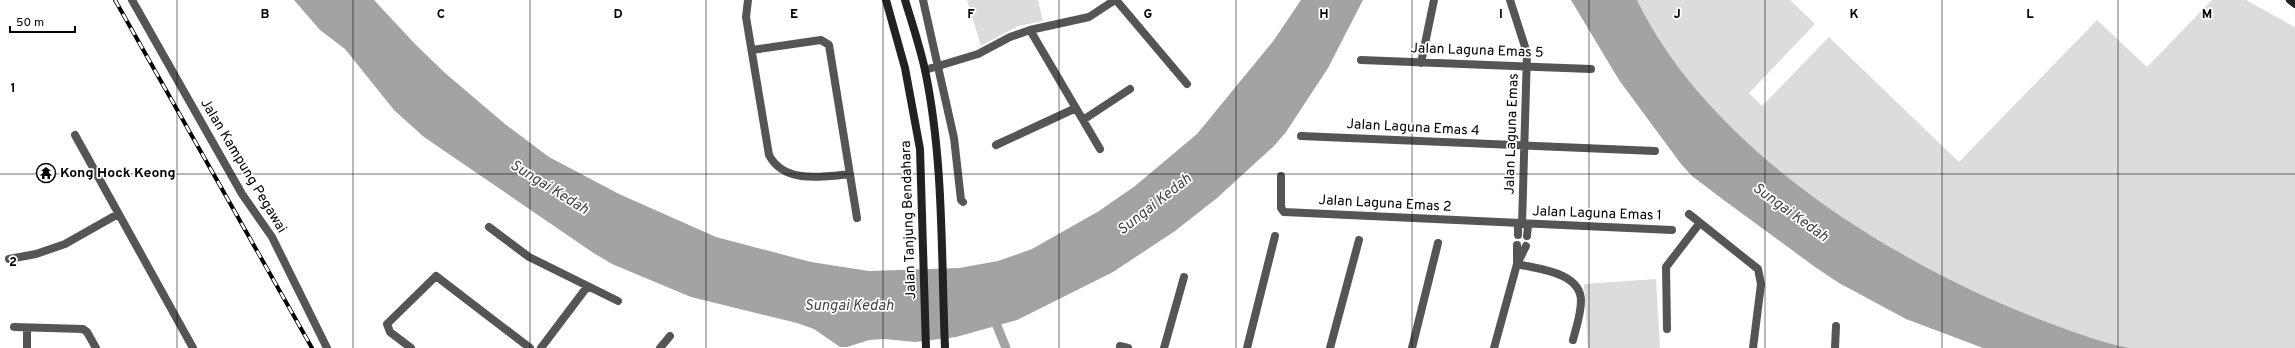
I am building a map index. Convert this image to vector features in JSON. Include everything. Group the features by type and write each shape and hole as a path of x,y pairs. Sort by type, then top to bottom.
{"main road":[{"name":"Jalan Tanjung Bendahara","path":"886,0 905,68 918,132 922,168 926,348"},
{"name":"Jalan Tanjung Bendahara","path":"905,0 925,70 933,123 939,203 945,348"},
{"path":"2290,0 2295,4"}],"street":[{"name":"Jalan Kampung Pegawai","path":"132,0 242,194 272,238 327,348"},
{"path":"748,0 746,17 759,104 769,155 773,163 780,170 805,177 850,174"},
{"path":"922,0 939,66 954,138 961,200 963,202"},
{"path":"925,70 978,54 1010,37 1030,30 1089,17 1115,0 1187,84"},
{"path":"1421,62 1434,0"},
{"name":"Jalan Laguna Emas","path":"1510,0 1526,48 1527,66 1522,224"},
{"path":"1030,30 1100,149"},
{"path":"752,50 822,40 829,45 857,218"},
{"name":"Jalan Laguna Emas 5","path":"1362,60 1591,69"},
{"path":"1083,120 1130,89"},
{"path":"996,145 1076,108"},
{"path":"75,136 193,348"},
{"name":"Jalan Laguna Emas 4","path":"1301,136 1655,151"},
{"name":"Jalan Laguna Emas 2","path":"1281,176 1280,208 1284,212 1522,224"},
{"path":"9,259 36,254 65,244 118,214"},
{"path":"1689,214 1758,269 1761,284 1753,348"},
{"path":"1518,235 1522,224"},
{"path":"1522,224 1527,236"},
{"name":"Jalan Laguna Emas 1","path":"1522,224 1672,230"},
{"path":"1667,329 1666,267 1700,224"},
{"path":"489,227 530,257 587,287 618,301"},
{"path":"1247,348 1275,236"},
{"path":"1330,348 1359,240"},
{"path":"1412,348 1438,243"},
{"path":"1517,245 1517,264"},
{"path":"1494,348 1517,264 1526,246"},
{"path":"1517,264 1557,274 1570,280 1578,288 1580,307 1573,340"},
{"path":"411,348 390,332 387,324 436,276 530,348"},
{"path":"1164,348 1184,277"},
{"path":"541,348 587,287"},
{"path":"1835,348 1836,326"},
{"path":"14,327 83,329 96,348"},
{"path":"27,328 27,348"},
{"path":"660,348 670,336"},
{"path":"1120,346 1128,348"}],"shaded area":[{"path":"967,0 1038,0 1043,21 1018,26 981,46"},
{"path":"1637,0 1790,0 1815,24 1749,93 1762,106 1829,37 1959,162 2097,20 2147,67 2212,0 2246,0 2295,27 2295,348 2129,348 2117,346 2080,335 2032,316 1975,292 1918,263 1861,230 1806,192 1755,150 1708,104 1669,54"},
{"path":"1656,279 1660,348 1588,348 1584,284"}],"water":[{"name":"Sungai Kedah","path":"294,0 374,0 415,44 445,73 505,124 549,157 619,194 716,237 811,262 869,271 959,268 998,261 1032,249 1099,211 1135,186 1197,134 1274,40 1301,0 1363,0 1328,68 1286,132 1274,146 1217,198 1175,231 1113,272 1017,320 956,337 915,342 885,339 869,340 847,347 840,347 814,329 797,323 691,297 612,264 592,252 424,137 394,110 345,49 320,30"},
{"name":"Sungai Kedah","path":"1571,0 1637,0 1668,53 1708,103 1754,149 1805,190 1860,228 1916,262 1973,291 2066,329 2104,342 2129,348 1983,348 1906,319 1839,283 1692,176 1681,164 1619,80"}],"waterway":[{"path":"993,316 1006,348"}],"railway":[{"path":"115,0 312,348"}],"place":[{"name":"Kong Hock Keong","path":"46,173"}]}
